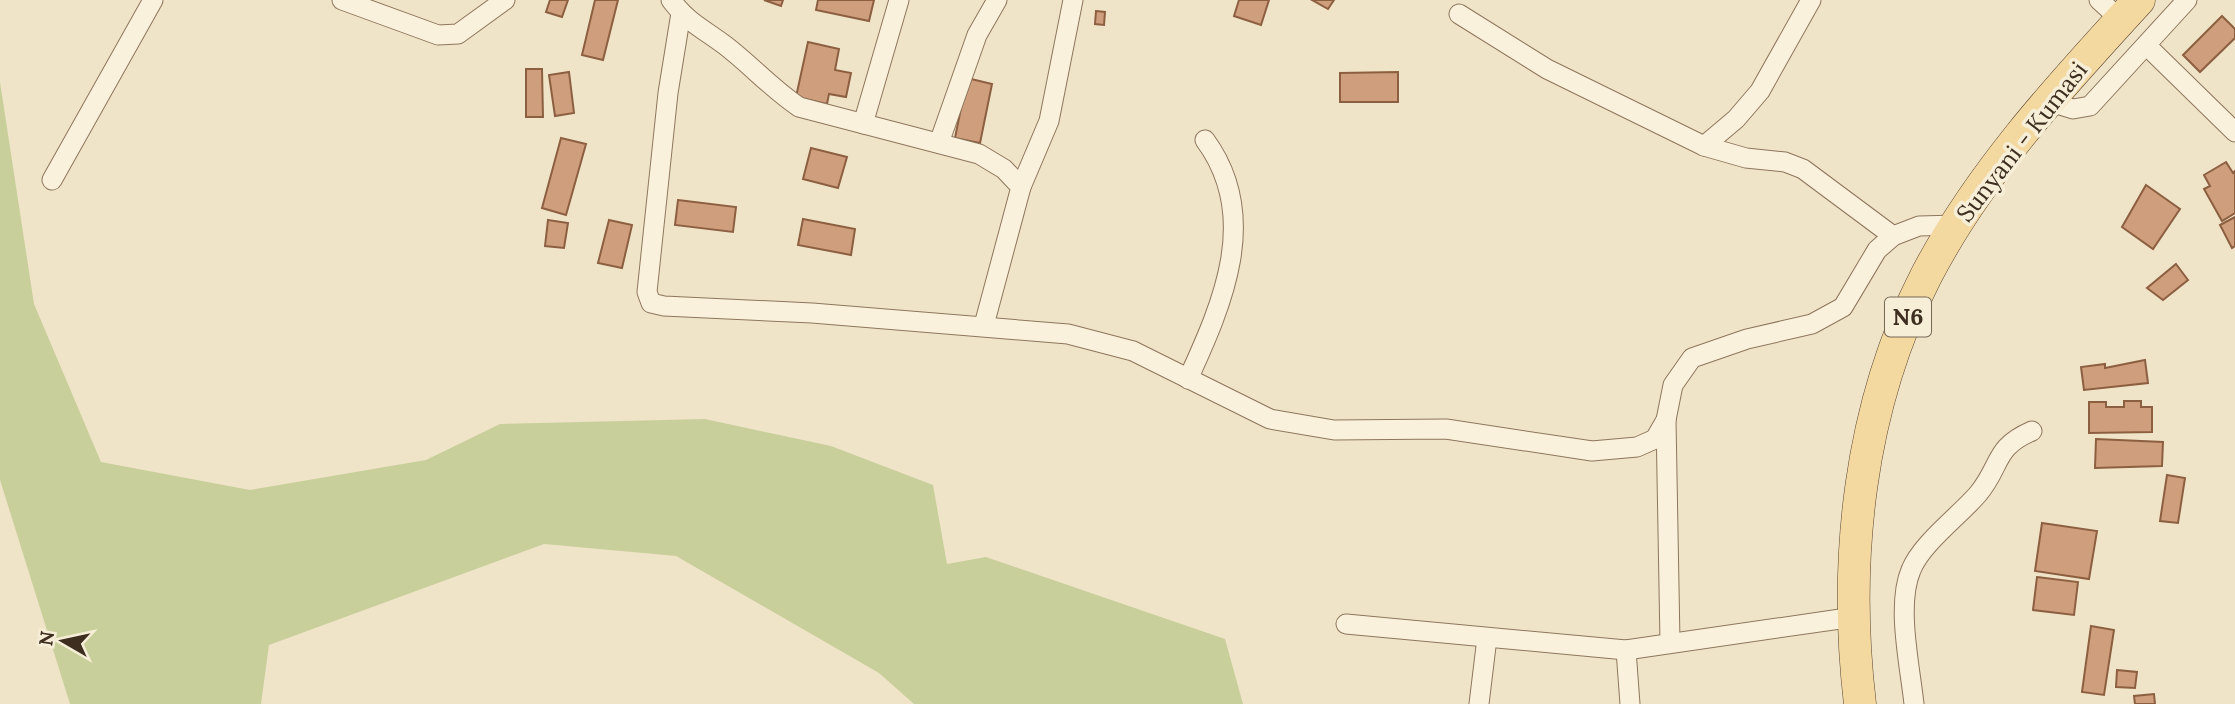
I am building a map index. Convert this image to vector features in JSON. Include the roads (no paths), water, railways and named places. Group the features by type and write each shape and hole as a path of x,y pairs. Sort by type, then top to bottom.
{"main road":[{"name":"Sunyani - Kumasi","path":"1860,704 1853,559 1865,459 1891,359 1926,276 1956,225 1990,175 2120,7"}],"street":[{"path":"52,180 153,0"},
{"path":"342,0 438,35 458,34 505,0"},
{"path":"863,124 899,0"},
{"path":"939,143 977,35 997,0"},
{"path":"984,325 1021,187 1049,121 1073,0"},
{"path":"1704,146 1736,119 1760,91 1811,0"},
{"path":"2047,101 2073,109 2090,106 2187,0"},
{"path":"676,7 799,107 979,154 1004,169 1021,187"},
{"path":"676,7 647,292 650,303 984,325 1068,334 1133,351 1270,419 1335,430 1446,429 1592,451 1637,447 1655,439 1666,420"},
{"path":"1460,15 1547,69 1704,146 1746,158 1785,162 1803,169 1893,236"},
{"path":"2147,46 2235,132"},
{"path":"1188,379 1211,329 1233,253 1234,221 1222,163 1205,140"},
{"path":"1670,642 1666,420 1673,385 1692,358 1747,339 1812,324 1843,307 1877,250 1893,236 1919,226 1956,225"},
{"path":"1913,704 1905,615 1905,594 1911,569 1979,492 2004,448 2032,431"},
{"path":"1346,624 1626,650 1854,617"},
{"path":"1479,704 1487,638"},
{"path":"1626,650 1630,704"}]}
